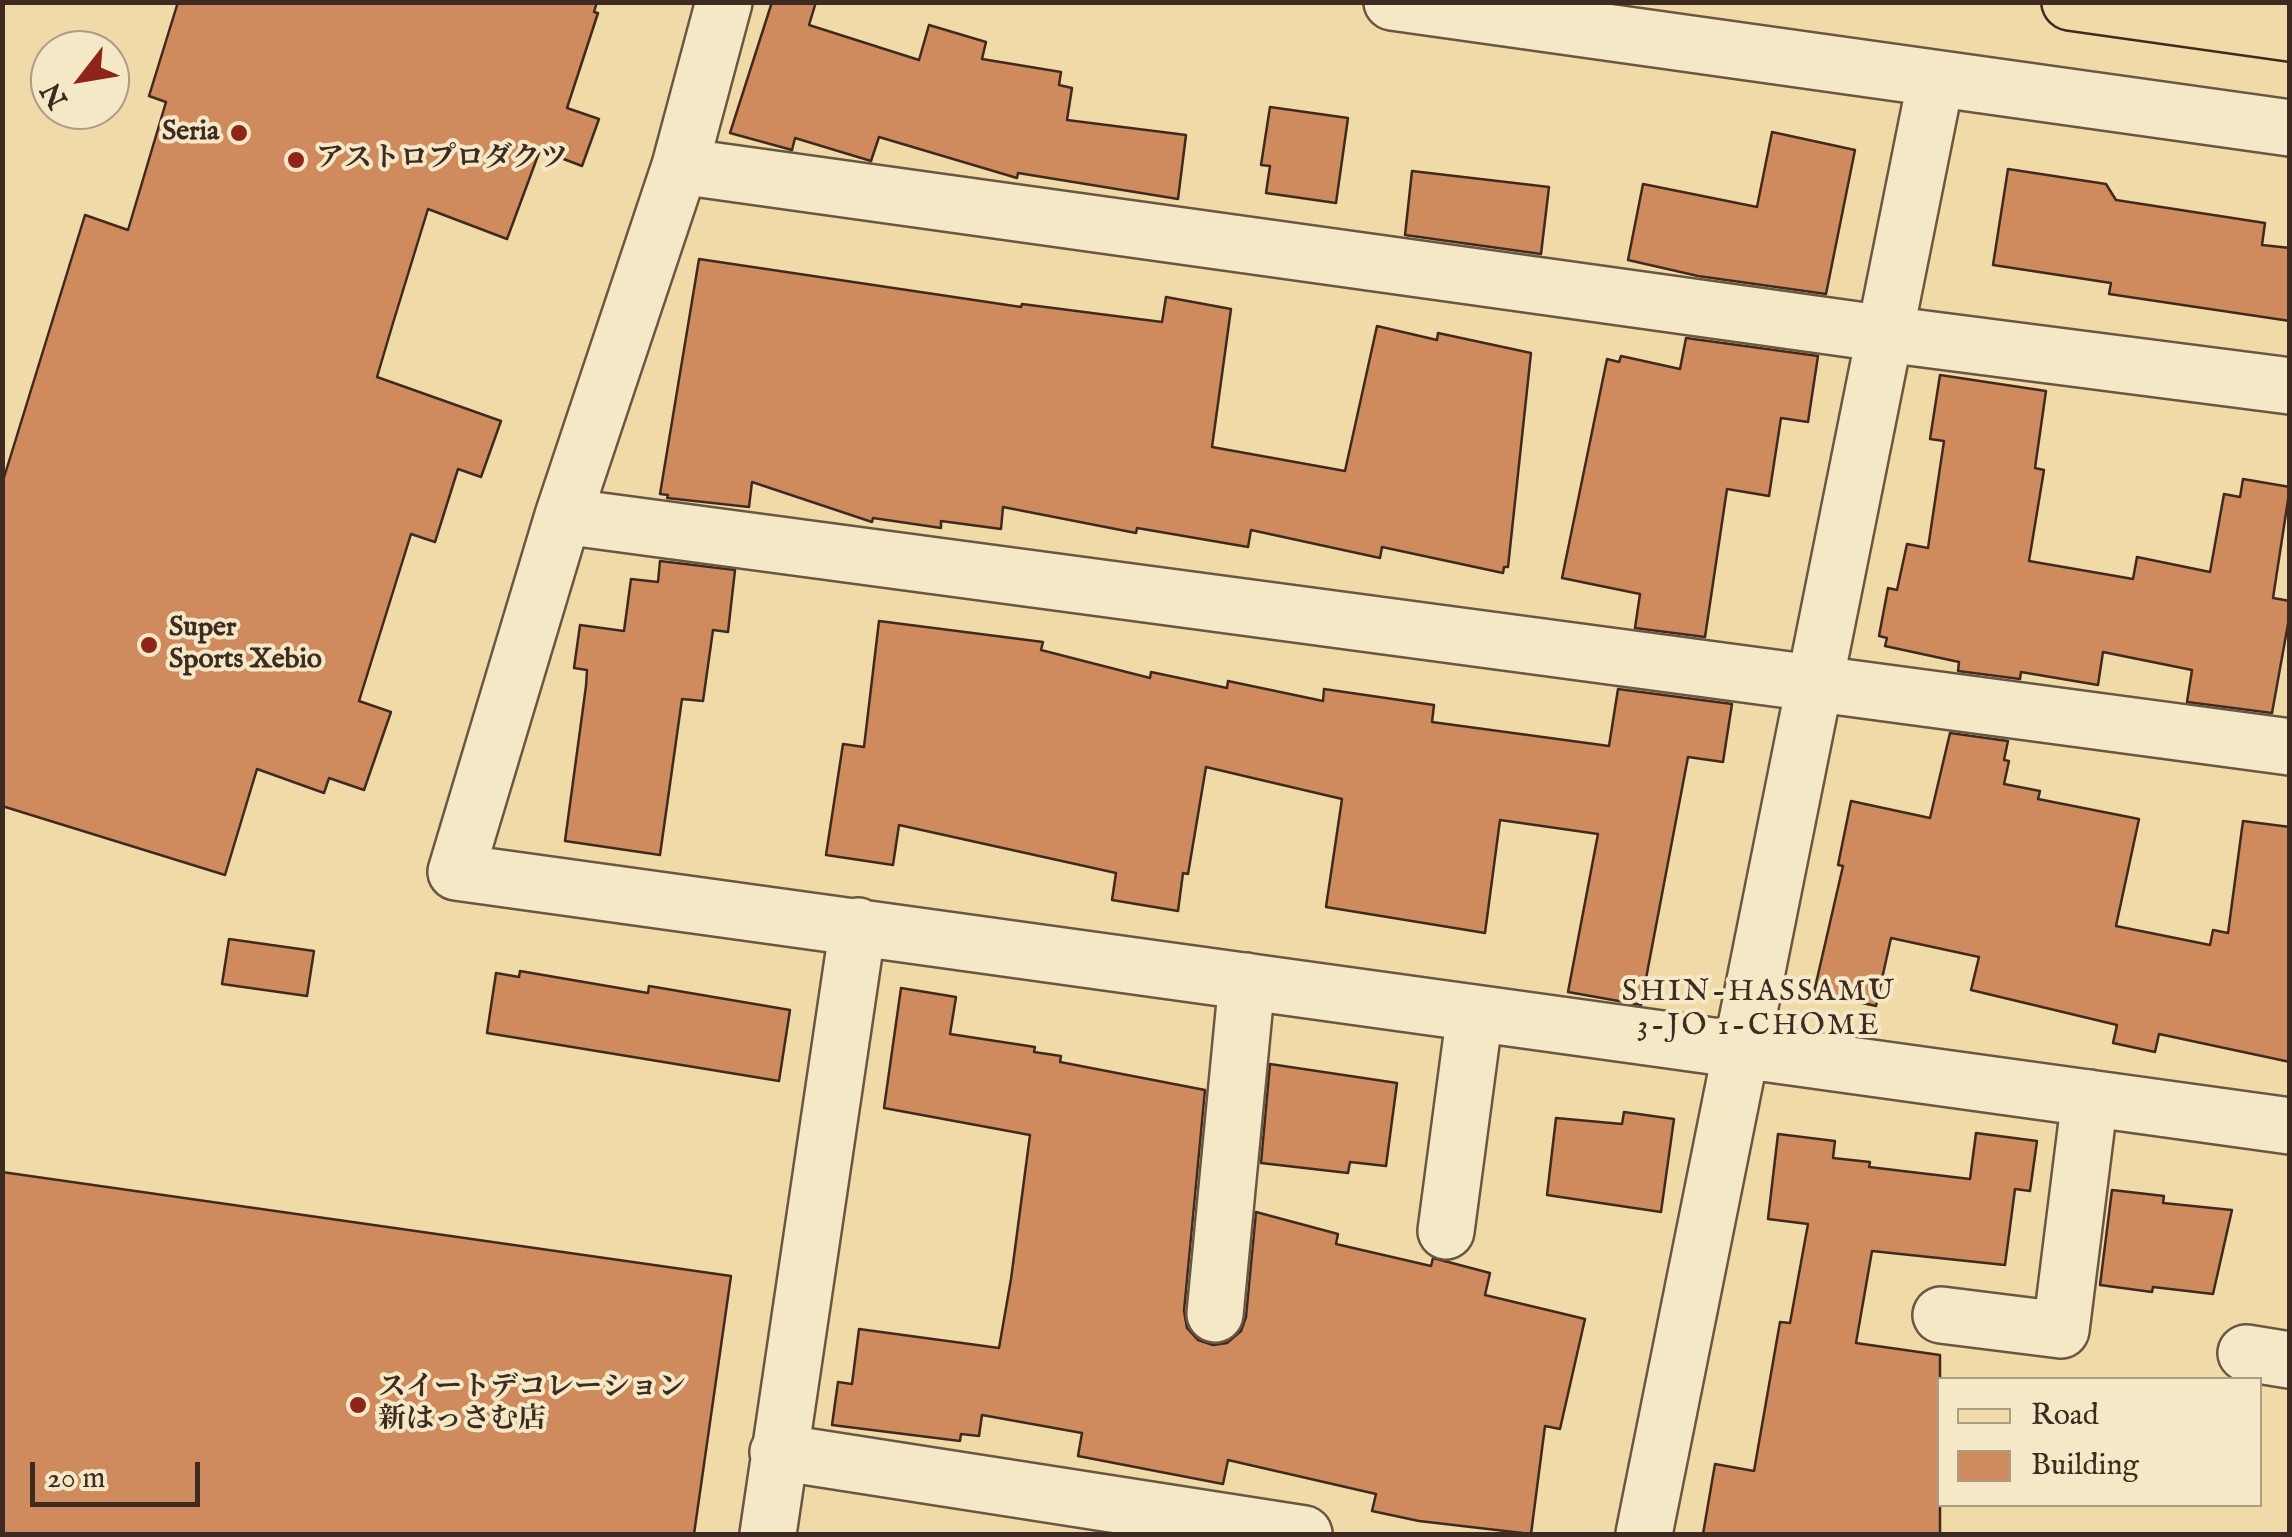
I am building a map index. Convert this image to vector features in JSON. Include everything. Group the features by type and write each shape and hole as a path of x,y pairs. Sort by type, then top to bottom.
{"main road":[{"path":"2070,2 2290,33"}],"street":[{"path":"724,2 680,166 563,516 456,872 2290,1126"},
{"path":"1392,2 2290,128"},
{"path":"1644,1534 1744,1051 1936,78"},
{"path":"680,166 1886,334 2290,386"},
{"path":"563,516 2290,747"},
{"path":"768,1534 858,926"},
{"path":"1215,1314 1247,981"},
{"path":"1446,1231 1475,1013"},
{"path":"1941,1315 2061,1330 2090,1098"},
{"path":"778,1452 1304,1534"}],"building":[{"path":"178,2 597,2 594,12 598,13 567,108 599,119 582,166 540,150 507,239 428,209 393,323 377,377 501,421 481,477 458,469 435,542 411,534 359,701 391,712 364,790 329,778 324,793 257,769 225,875 2,806 2,484 85,215 128,230 166,102 149,96"},
{"path":"772,2 816,2 809,25 919,60 929,25 986,42 982,59 1061,72 1059,85 1072,88 1067,120 1186,135 1178,199 1018,173 1017,178 879,137 871,161 795,138 792,150 730,133"},
{"path":"1270,107 1348,118 1336,203 1266,193 1270,166 1261,165"},
{"path":"1772,132 1855,150 1826,294 1698,276 1628,260 1643,184 1757,207"},
{"path":"2008,169 2106,184 2116,200 2265,223 2262,245 2290,248 2290,321 2109,294 2111,283 1993,265"},
{"path":"1412,171 1549,187 1541,254 1405,235"},
{"path":"699,259 1021,307 1022,304 1162,322 1166,297 1231,309 1212,447 1345,471 1377,326 1437,340 1438,333 1531,353 1508,567 1504,567 1503,573 1382,547 1380,558 1251,530 1248,547 1137,528 1136,533 1003,507 1001,529 941,521 941,528 873,518 872,522 752,482 749,507 667,498 668,495 660,494"},
{"path":"1686,338 1818,356 1808,422 1781,418 1769,496 1727,489 1705,637 1635,628 1640,594 1562,578 1607,359 1619,362 1621,356 1680,369"},
{"path":"1940,375 2046,391 2035,468 2044,470 2029,561 2133,579 2137,557 2210,572 2224,494 2240,497 2243,479 2290,487 2273,598 2290,601 2290,613 2272,713 2187,702 2192,670 2103,652 2098,685 2021,672 2020,679 1958,671 1959,662 1885,646 1887,638 1879,636 1888,588 1897,590 1907,544 1928,548 1944,441 1930,439"},
{"path":"660,561 735,570 728,632 713,630 703,701 682,699 660,855 565,841 586,686 587,670 574,668 580,625 624,631 631,579 658,582"},
{"path":"879,621 1043,642 1041,650 1150,678 1151,672 1227,688 1228,681 1323,701 1324,689 1434,705 1432,722 1609,746 1618,689 1732,704 1723,762 1688,757 1641,1005 1568,992 1598,834 1500,820 1485,933 1326,907 1342,799 1206,767 1178,911 1112,900 1116,873 899,825 893,865 826,855 843,744 864,747"},
{"path":"1950,733 2008,741 2004,784 2040,791 2038,799 2139,819 2116,926 2210,945 2213,930 2228,933 2243,821 2290,827 2290,1062 2159,1034 2155,1052 2113,1043 2117,1025 1971,990 1979,957 1891,938 1876,1006 1814,992 1843,866 1838,865 1851,801 1930,818"},
{"path":"229,939 314,951 307,996 222,984"},
{"path":"520,971 648,993 649,986 790,1010 779,1081 487,1033 496,973 519,977"},
{"path":"901,988 956,997 950,1034 1035,1047 1034,1052 1061,1056 1060,1062 1205,1090 1184,1311 1187,1328 1198,1340 1213,1345 1227,1343 1241,1331 1246,1317 1256,1212 1338,1234 1336,1244 1431,1266 1433,1258 1490,1273 1485,1295 1585,1319 1560,1429 1545,1426 1531,1534 1419,1521 1372,1511 1376,1494 1228,1460 1223,1484 1078,1456 1082,1433 982,1415 979,1436 961,1434 960,1441 832,1425 838,1382 852,1384 859,1329 999,1348 1011,1279 1030,1135 884,1108"},
{"path":"1270,1064 1397,1083 1386,1166 1350,1162 1348,1173 1261,1163"},
{"path":"1624,1112 1674,1119 1661,1212 1547,1195 1556,1118 1622,1124"},
{"path":"1976,1133 2037,1141 2030,1191 2015,1189 2005,1265 1872,1251 1856,1343 1940,1355 1940,1534 1703,1534 1715,1464 1754,1471 1780,1322 1790,1323 1808,1224 1768,1219 1778,1134 1835,1141 1833,1158 1870,1162 1869,1167 1970,1179"},
{"name":"スイートデコレーション 新はっさむ店","path":"2,1172 731,1276 694,1534 2,1534"},
{"path":"2112,1190 2164,1196 2163,1203 2232,1210 2213,1294 2100,1285"}],"place":[{"name":"Seria","path":"239,133"},
{"name":"アストロプロダクツ","path":"296,160"},
{"name":"Super Sports Xebio","path":"149,645"},
{"name":"スイートデコレーション 新はっさむ店","path":"358,1405"}],"district":[{"name":"SHIN-HASSAMU 3-JO 1-CHOME","path":"1759,1011"}]}
